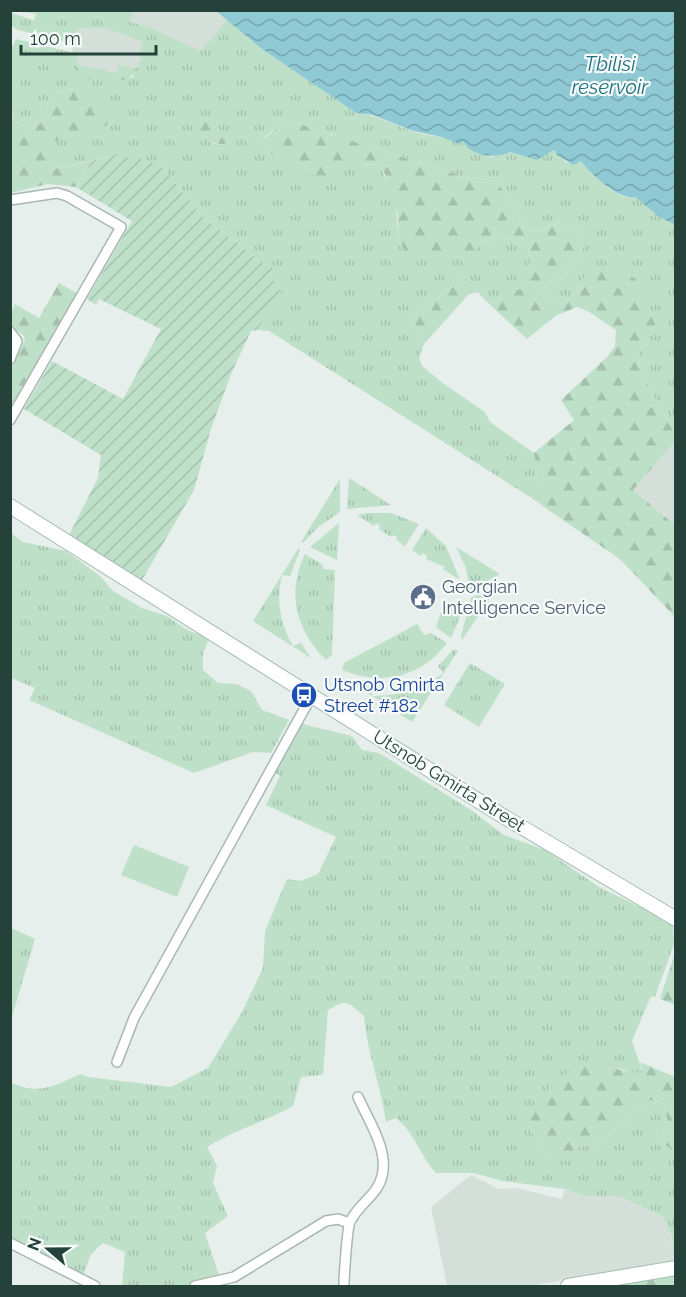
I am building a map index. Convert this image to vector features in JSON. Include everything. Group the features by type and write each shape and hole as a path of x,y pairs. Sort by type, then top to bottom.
{"main road":[{"name":"Utsnob Gmirta Street","path":"10,506 498,813 675,919"},
{"path":"568,1287 675,1268"}],"street":[{"path":"10,200 57,194 77,201 121,227 10,420"},
{"path":"10,332 17,341 10,359"},
{"path":"117,1062 134,1018 312,695"},
{"path":"344,1287 350,1223 360,1206 377,1189 383,1175 380,1144 358,1097"},
{"path":"195,1287 234,1277 326,1221 338,1219 350,1223"},
{"path":"10,1243 95,1287"}],"shaded area":[{"path":"133,10 216,11 227,20 200,51 128,22"},
{"path":"105,28 143,42 138,56 143,58 139,69 120,64 117,73 77,64 79,55 72,53 76,29"},
{"path":"675,440 675,525 633,490"},
{"path":"471,1175 499,1189 516,1188 562,1199 565,1189 586,1196 619,1196 663,1217 671,1234 674,1261 529,1286 447,1286 431,1207"}],"green space":[{"path":"21,11 133,11 129,22 149,27 200,51 227,20 262,49 356,113 372,116 414,132 449,139 459,144 463,140 490,157 510,152 523,156 547,154 552,149 567,163 581,161 591,173 614,191 628,197 635,197 658,216 675,225 675,433 648,386 640,367 639,354 656,324 586,273 576,295 560,305 538,288 562,278 584,247 577,230 557,223 537,232 522,227 513,204 496,181 464,177 287,120 263,138 270,153 283,159 344,169 363,164 377,165 387,181 394,200 398,239 474,250 499,235 528,247 531,260 520,290 487,302 464,278 410,318 424,344 419,358 422,366 485,412 490,422 534,453 538,480 545,494 541,504 269,331 257,330 281,294 270,277 276,270 266,265 204,218 161,166 112,156 54,169 41,144 103,127 118,119 71,90 49,96 44,122 27,129 14,120 11,105 10,45 13,46 16,39 79,54 77,64 132,78 142,58 138,56 143,42 105,28 77,29 74,44 18,30 11,25 11,13 34,20 36,14","holes":["193,123 230,143 212,143"]},
{"path":"77,64 117,73 119,64 139,69 125,79 109,82 76,74"},
{"path":"71,90 105,102 119,119 103,127 42,145 54,169 92,161 76,187 48,184 11,193 10,105 14,120 27,129 44,122 49,96"},
{"path":"202,120 219,128 230,143 217,144 204,137 192,123"},
{"path":"287,120 464,177 496,181 513,204 522,227 537,232 557,223 577,230 584,247 562,278 538,288 560,305 576,295 586,273 596,266 635,278 646,297 656,324 641,350 640,367 648,386 675,433 676,440 633,490 675,525 675,617 620,559 541,505 544,494 538,480 534,453 574,420 561,400 607,357 615,346 616,330 577,307 555,316 527,339 487,302 520,289 531,260 528,247 499,235 474,250 421,257 408,255 398,239 398,216 385,174 377,165 363,164 325,176 309,175 270,153 263,139"},
{"path":"112,156 142,159 161,166 204,218 266,265 277,270 271,277 282,294 257,330 251,331 231,374 211,429 194,490 142,580 69,535 98,478 101,455 24,409 52,361 123,399 161,329 99,299 96,305 87,299 132,221 76,187 92,161"},
{"path":"464,278 479,292 469,294 424,344 410,318"},
{"path":"59,283 80,295 11,410 10,369 25,340 24,336 11,326 11,313 15,304 39,318"},
{"path":"349,478 391,505 347,509"},
{"path":"340,479 340,512 317,528 303,543 301,542"},
{"path":"391,513 419,524 405,546 396,540 397,537 393,535 391,537 379,529 380,526 376,523 374,526 357,515"},
{"path":"339,523 337,560 310,547"},
{"path":"426,528 446,546 460,580 443,569 445,567 426,559 427,556 423,553 421,556 412,550"},
{"path":"11,533 23,542 66,551 100,576 113,591 142,608 167,616 187,630 209,638 203,654 203,670 218,683 236,684 251,691 262,710 289,720 271,753 253,752 194,773 29,700 35,688 11,678"},
{"path":"456,547 500,574 470,591 466,568"},
{"path":"298,549 300,550 290,576 282,575 279,594 280,612 293,646 301,643 311,658 253,621"},
{"path":"305,554 323,565 323,569 335,570 332,655 326,660 307,636 297,610 296,583"},
{"path":"501,582 462,640 461,636 471,598"},
{"path":"463,600 459,619 451,638 436,627 441,612"},
{"path":"417,624 424,635 431,633 447,643 425,664 399,676 386,678 357,675 342,670 344,663"},
{"path":"454,649 458,651 412,722 372,696 391,695 427,684 443,673 438,666"},
{"path":"470,663 505,684 479,727 444,705"},
{"path":"354,684 372,687 372,696"},
{"path":"302,724 352,736 362,750 379,753 471,810 504,835 545,850 599,887 673,923 674,944 655,997 651,996 632,1041 643,1073 635,1074 618,1068 528,1126 549,1157 577,1147 598,1144 650,1100 665,1104 667,1120 661,1141 675,1153 675,1263 671,1234 663,1217 619,1196 586,1196 565,1189 502,1181 474,1173 436,1173 403,1124 396,1118 386,1122 364,1016 348,1003 328,1010 323,1075 301,1077 293,1106 207,1147 217,1166 213,1183 228,1216 205,1233 220,1278 188,1286 122,1286 125,1252 103,1243 91,1254 82,1278 11,1241 10,1082 38,1089 81,1074 88,1077 171,1087 208,1068 242,1012 263,968 265,931 287,879 300,881 318,874 336,837 266,805 280,776 274,772"},
{"path":"134,845 189,867 177,897 121,875"},
{"path":"11,928 35,939 11,1020"},
{"path":"675,953 676,1005 660,999"},
{"path":"640,1062 675,1077 675,1153 661,1141 667,1120 665,1104 650,1100 598,1144 577,1147 565,1161 549,1157 528,1126 539,1104 556,1083 577,1068 589,1065 643,1072"},
{"path":"675,1273 675,1286 602,1286"}],"water":[{"name":"Tbilisi reservoir","path":"216,11 675,11 675,225 658,216 635,197 614,191 591,173 581,161 573,165 557,155 554,150 537,160 510,152 484,155 472,150 463,141 459,144 442,137 413,131 373,115 356,113 262,49"}],"place":[{"name":"Georgian Intelligence Service","path":"423,597"},
{"name":"Utsnob Gmirta Street #182","path":"304,695"}]}
